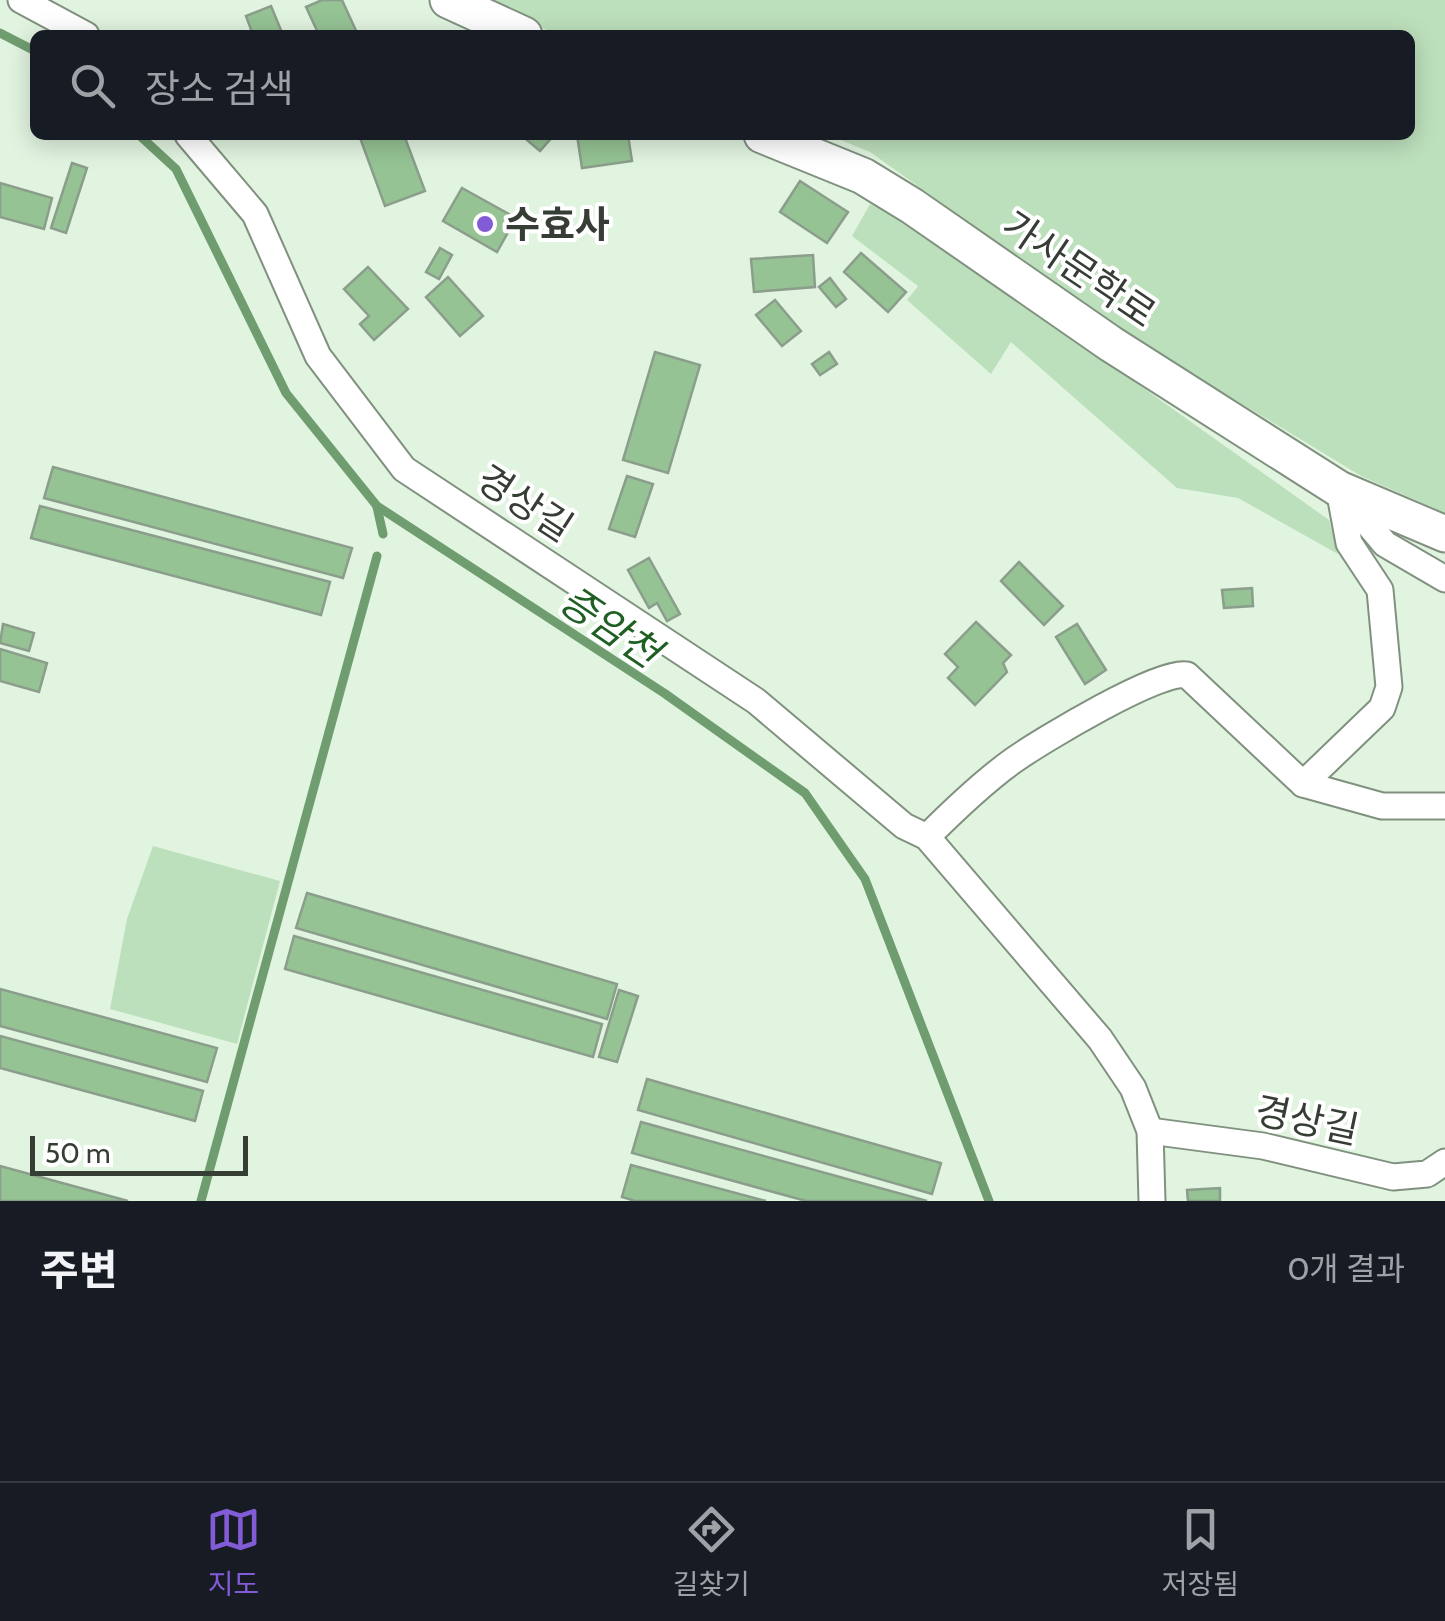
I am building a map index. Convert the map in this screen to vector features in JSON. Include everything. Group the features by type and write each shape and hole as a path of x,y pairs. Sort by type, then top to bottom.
{"main road":[{"path":"448,0 513,30"},
{"name":"가사문학로","path":"774,140 863,176 912,206 1111,344 1339,489 1445,534"}],"street":[{"path":"21,0 77,30"},
{"name":"경상길","path":"192,140 256,214 318,356 404,469 756,701 904,826 927,838 1100,1039 1133,1088 1150,1131 1152,1201"},
{"path":"1304,784 1382,708 1389,687 1380,590 1349,543 1339,489"},
{"name":"가사문학로","path":"1339,489 1386,544 1445,579"},
{"path":"927,838 957,807 1015,760 1136,689 1179,672 1187,675 1304,784 1382,806 1445,806"},
{"name":"경상길","path":"1150,1131 1263,1146 1393,1177 1427,1174 1445,1162"}],"green space":[{"path":"485,0 1445,0 1445,513 1361,476 1117,328 870,152 841,140 1415,140 1415,30 547,30"},
{"path":"870,204 911,223 1329,520 1338,554 1238,498 1177,488 1011,342 991,374 907,300 918,286 852,236"},
{"path":"153,846 280,881 237,1044 110,1009 127,919"}],"building":[{"path":"322,0 342,0 356,30 317,30 306,7"},
{"path":"271,6 281,30 251,30 246,16"},
{"path":"361,140 406,140 425,191 385,206"},
{"path":"527,140 550,140 540,151"},
{"path":"578,140 629,140 632,161 582,168"},
{"path":"72,163 87,168 66,233 51,228"},
{"path":"800,181 848,212 827,243 780,212"},
{"path":"0,183 52,198 44,229 0,217"},
{"path":"462,188 516,218 497,252 443,221"},
{"path":"440,248 452,255 439,279 426,272"},
{"path":"861,253 906,292 888,312 844,272"},
{"path":"813,255 815,287 754,292 751,259"},
{"path":"368,267 408,309 374,340 360,324 369,316 344,289"},
{"path":"448,277 483,316 460,336 426,297"},
{"path":"830,278 846,299 836,307 819,287"},
{"path":"775,300 801,331 782,346 756,315"},
{"path":"655,352 700,365 668,473 623,460"},
{"path":"829,352 837,364 820,375 812,364"},
{"path":"53,467 352,548 343,578 44,498"},
{"path":"627,476 653,484 635,537 609,529"},
{"path":"40,506 330,582 321,615 31,538"},
{"path":"649,558 680,614 667,621 657,603 649,608 628,570"},
{"path":"1019,562 1063,606 1044,625 1001,581"},
{"path":"1252,588 1253,606 1224,608 1222,590"},
{"path":"976,622 1011,655 1003,663 1007,672 975,705 948,678 958,667 945,654"},
{"path":"3,624 34,633 29,651 0,643"},
{"path":"1077,624 1106,670 1085,684 1056,637"},
{"path":"0,649 47,663 39,692 0,681"},
{"path":"307,893 617,984 607,1019 296,928"},
{"path":"294,936 602,1024 593,1057 285,969"},
{"path":"0,989 217,1048 207,1082 0,1026"},
{"path":"619,990 638,996 617,1062 599,1057"},
{"path":"0,1036 203,1091 195,1121 0,1068"},
{"path":"647,1079 941,1163 932,1194 638,1110"},
{"path":"641,1122 927,1201 806,1201 632,1153"},
{"path":"631,1165 766,1201 635,1201 622,1197"},
{"path":"0,1166 128,1201 0,1201"},
{"path":"1220,1188 1220,1201 1188,1201 1187,1190"}],"waterway":[{"name":"증암천","path":"0,33 30,48"},
{"name":"증암천","path":"144,140 176,169 286,393 377,506 664,693 805,793 865,879 989,1201"},
{"path":"377,507 383,534"},
{"path":"201,1201 377,556"}],"place":[{"name":"수효사","path":"485,224"}]}
